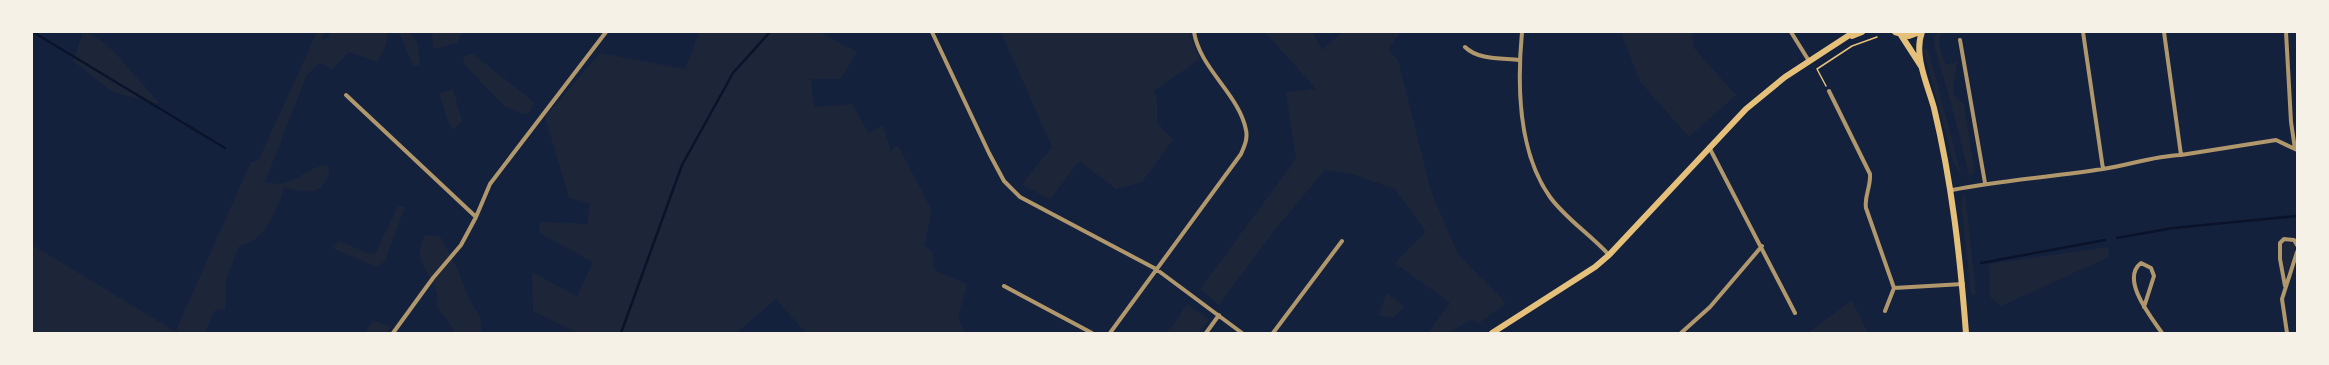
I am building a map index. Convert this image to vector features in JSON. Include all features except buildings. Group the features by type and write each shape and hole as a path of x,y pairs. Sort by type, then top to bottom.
{"main road":[{"path":"1847,38 1854,32"},
{"path":"1492,333 1576,279 1609,255 1658,205 1709,147 1746,109 1785,77 1847,38 1862,32"},
{"path":"1894,32 1909,36 1921,32 1919,44 1923,71 1952,190 1963,284 1966,333"},
{"path":"1901,35 1923,71"}],"street":[{"path":"393,333 433,278 461,245 476,217 490,184 606,32"},
{"path":"932,32 1004,181 1020,197 1156,269 1242,333"},
{"path":"1110,333 1241,154 1245,143 1246,131 1240,115 1202,53 1194,32"},
{"path":"1522,32 1520,60 1521,111 1532,157 1542,184 1551,198 1609,255"},
{"path":"1791,32 1809,61"},
{"path":"2082,32 2103,169"},
{"path":"2164,32 2181,155"},
{"path":"2286,32 2291,122 2296,149"},
{"path":"1960,40 1985,183"},
{"path":"1465,47 1471,53 1480,56 1520,60"},
{"path":"1829,91 1870,174 1871,184 1865,200 1866,208 1894,288 1885,311"},
{"path":"346,95 476,217"},
{"path":"1952,190 1985,183 2103,169 2167,156 2276,140 2296,149"},
{"path":"1709,147 1762,246 1795,313"},
{"path":"2285,287 2280,259 2280,243 2284,239 2288,239 2294,240 2297,245"},
{"path":"1273,333 1342,241"},
{"path":"1681,333 1710,307 1762,246"},
{"path":"2287,333 2282,299 2297,252"},
{"path":"2144,308 2154,276 2151,268 2141,263 2132,274 2133,281 2144,308 2162,333"},
{"path":"1894,288 1963,284"},
{"path":"1004,286 1092,333"},
{"path":"1206,333 1219,315"}],"path":[{"path":"1829,91 1817,69 1852,46 1877,38"}],"shaded area":[{"path":"83,32 92,34 102,41 123,62 160,104 113,92 73,61"},
{"path":"317,32 325,32 322,39 327,38 331,32 388,32 386,45 378,61 349,52 332,69 319,63 306,77 265,182 275,184 284,183 291,181 311,170 328,165 329,172 326,180 323,186 308,192 284,188 276,209 264,230 249,243 239,246 226,279 225,309 214,311 205,333 180,333 176,330 251,162 259,159"},
{"path":"399,32 409,32 418,43 420,65 413,66"},
{"path":"432,32 463,32 457,43 433,49"},
{"path":"699,32 819,32 857,52 841,79 811,79 814,107 852,104 869,133 883,125 891,152 898,145 932,211 924,245 933,252 934,270 967,284 958,319 965,333 806,333 776,299 736,333 577,333 533,311 532,272 577,296 593,262 539,233 540,222 587,224 590,203 569,198 545,117 600,53 685,69"},
{"path":"1001,32 1188,32 1200,59 1154,91 1157,99 1157,123 1173,140 1142,182 1116,189 1079,161 1050,200 1022,184 1052,147"},
{"path":"1265,32 1313,32 1322,50 1342,32 1400,32 1388,50 1398,60 1431,191 1458,254 1506,303 1478,324 1472,319 1449,333 1428,333 1450,303 1395,263 1426,232 1395,189 1349,173 1325,170 1274,231 1219,305 1200,289 1296,159 1286,92 1316,89"},
{"path":"1621,32 1692,32 1694,48 1736,95 1689,137 1640,82"},
{"path":"1939,32 1942,32 1940,36 1941,53 1946,65 1958,61 1953,86 1954,95 1964,104 1974,170 1973,174 1969,176 1955,118 1934,45 1934,36"},
{"path":"1923,48 1928,50 1930,56 1961,174 1953,162"},
{"path":"468,54 473,54 534,102 530,112 525,115 503,105 463,63 464,58"},
{"path":"453,89 462,121 453,130 447,120 439,93"},
{"path":"1965,192 1976,294 1971,294 1961,202"},
{"path":"398,206 405,207 385,261 377,267 332,248 339,241 368,253 375,254"},
{"path":"425,235 440,236 458,270 469,299 480,316 482,333 453,333 449,322 439,310 437,305 437,294 421,259 421,244"},
{"path":"2287,242 2296,245 2286,278 2281,251 2282,244"},
{"path":"32,245 178,333 32,333"},
{"path":"2108,247 2109,257 2001,306 1990,297 1989,264"},
{"path":"1386,293 1405,306 1393,318 1379,315"},
{"path":"1852,300 1868,333 1808,333"},
{"path":"1187,304 1209,320 1198,333 1163,333 1171,328"},
{"path":"373,320 391,327 387,333 365,333"}],"waterway":[{"path":"33,32 225,148"},
{"path":"621,333 682,165 733,73 770,32"},
{"path":"2117,238 2173,228 2297,216"},
{"path":"1981,263 2105,240"}]}
